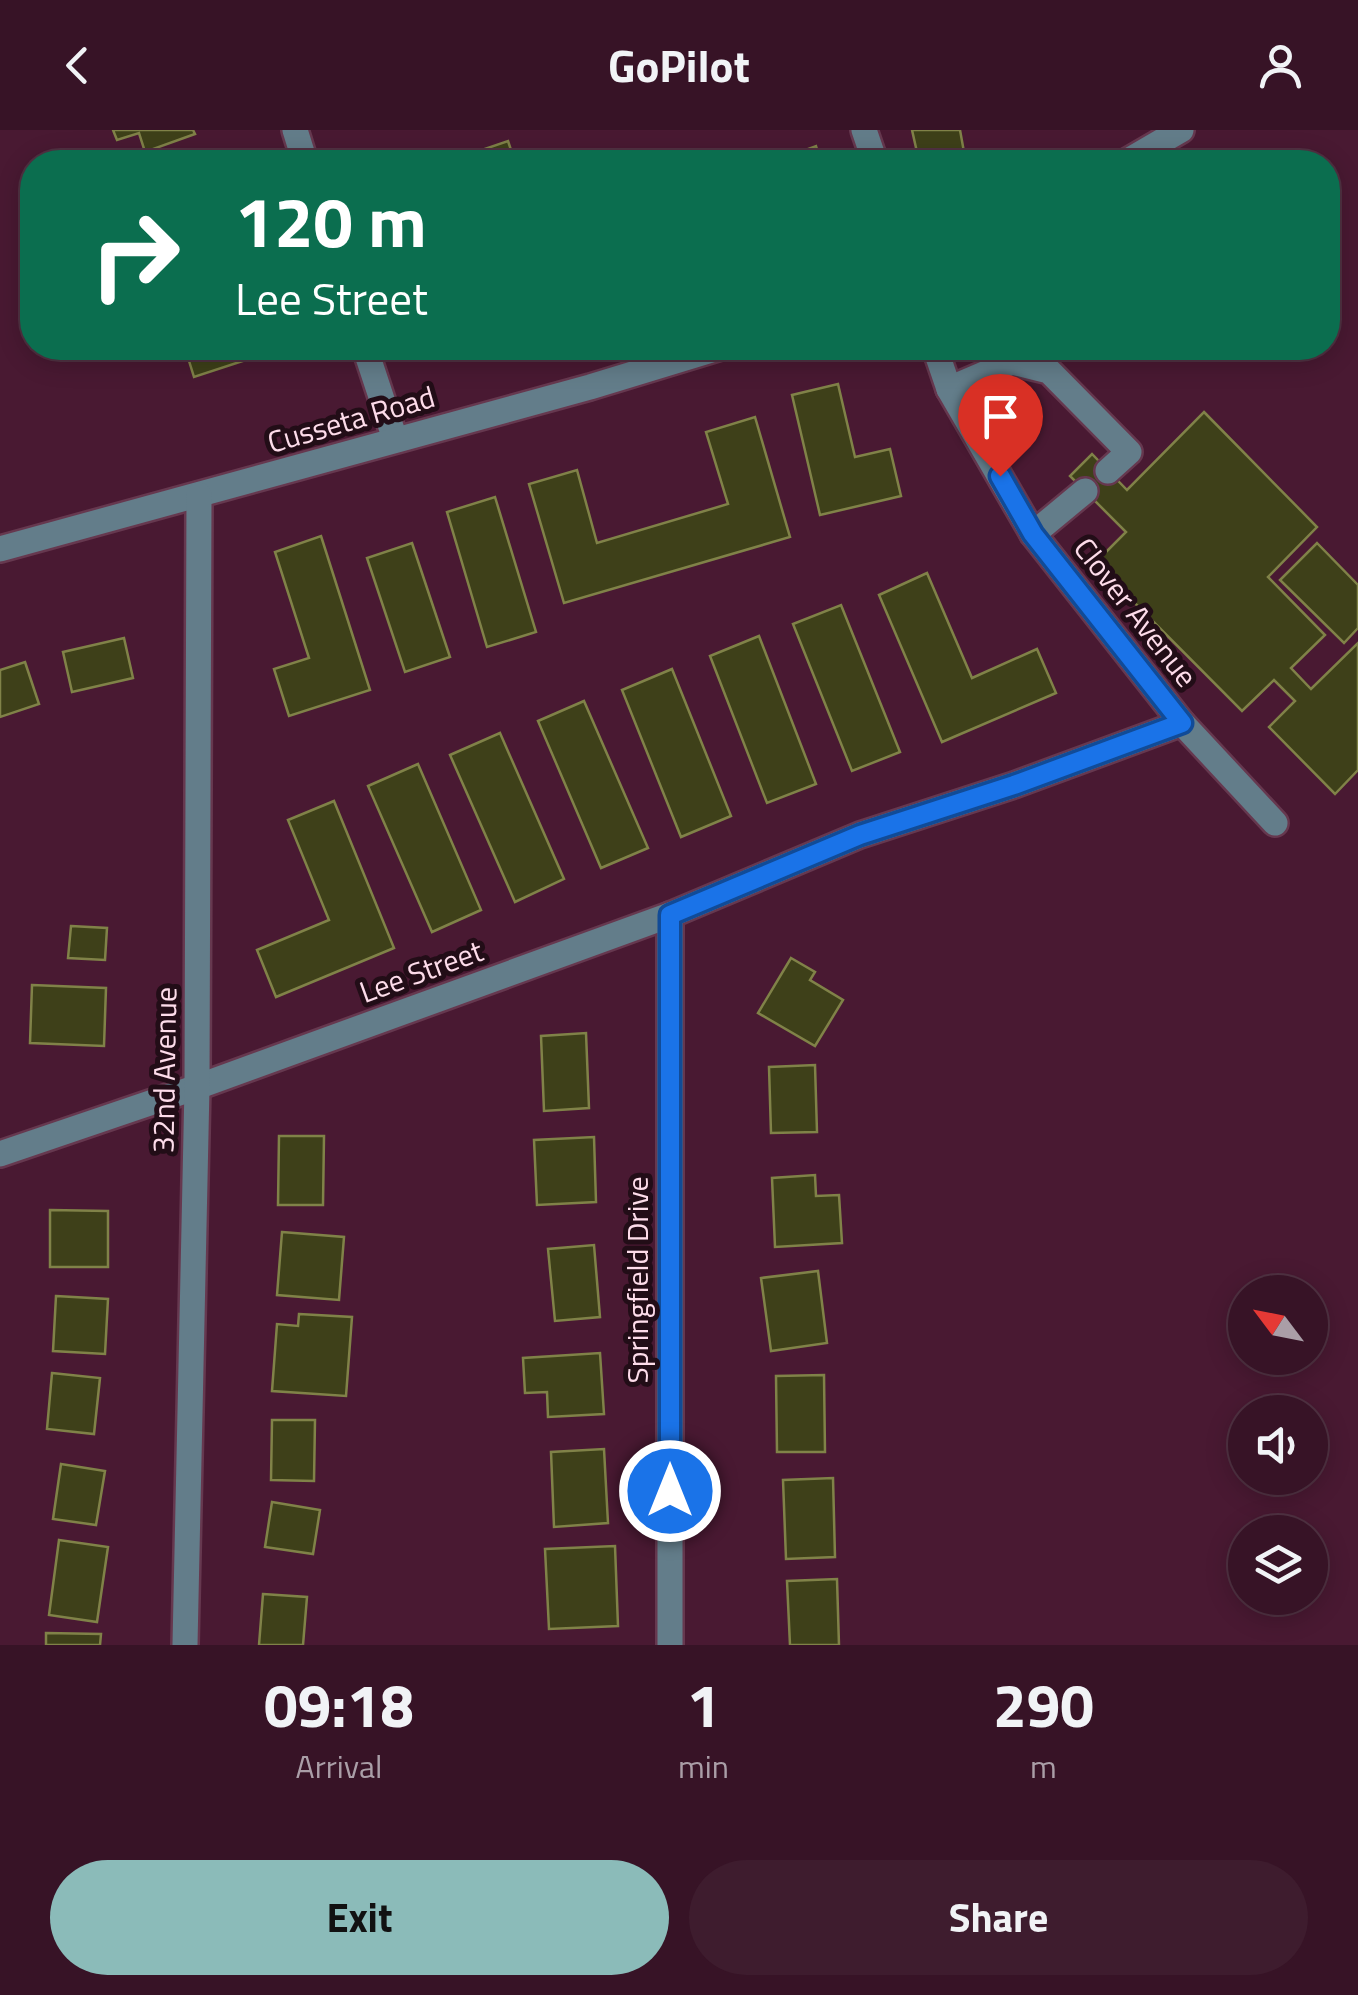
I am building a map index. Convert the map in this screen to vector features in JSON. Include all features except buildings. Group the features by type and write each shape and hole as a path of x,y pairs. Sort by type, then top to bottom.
{"street":[{"path":"1147,150 1181,130"},
{"path":"369,360 395,439"},
{"name":"Cusseta Road","path":"0,549 679,360"},
{"name":"Clover Avenue","path":"860,835 1014,785 1182,723 1033,534 949,389 940,360"},
{"path":"949,389 1012,362 1050,371 1129,452 1108,471"},
{"path":"1033,534 1086,491"},
{"name":"32nd Avenue","path":"185,1645 197,1088 199,495"},
{"path":"1182,723 1275,822"},
{"name":"Lee Street","path":"0,1154 197,1088 670,915 860,835"},
{"name":"Springfield Drive","path":"670,915 670,1645"}],"route":[{"path":"670,1491 670,915 860,835 1014,785 1182,723 1033,534 1000,476"}]}
